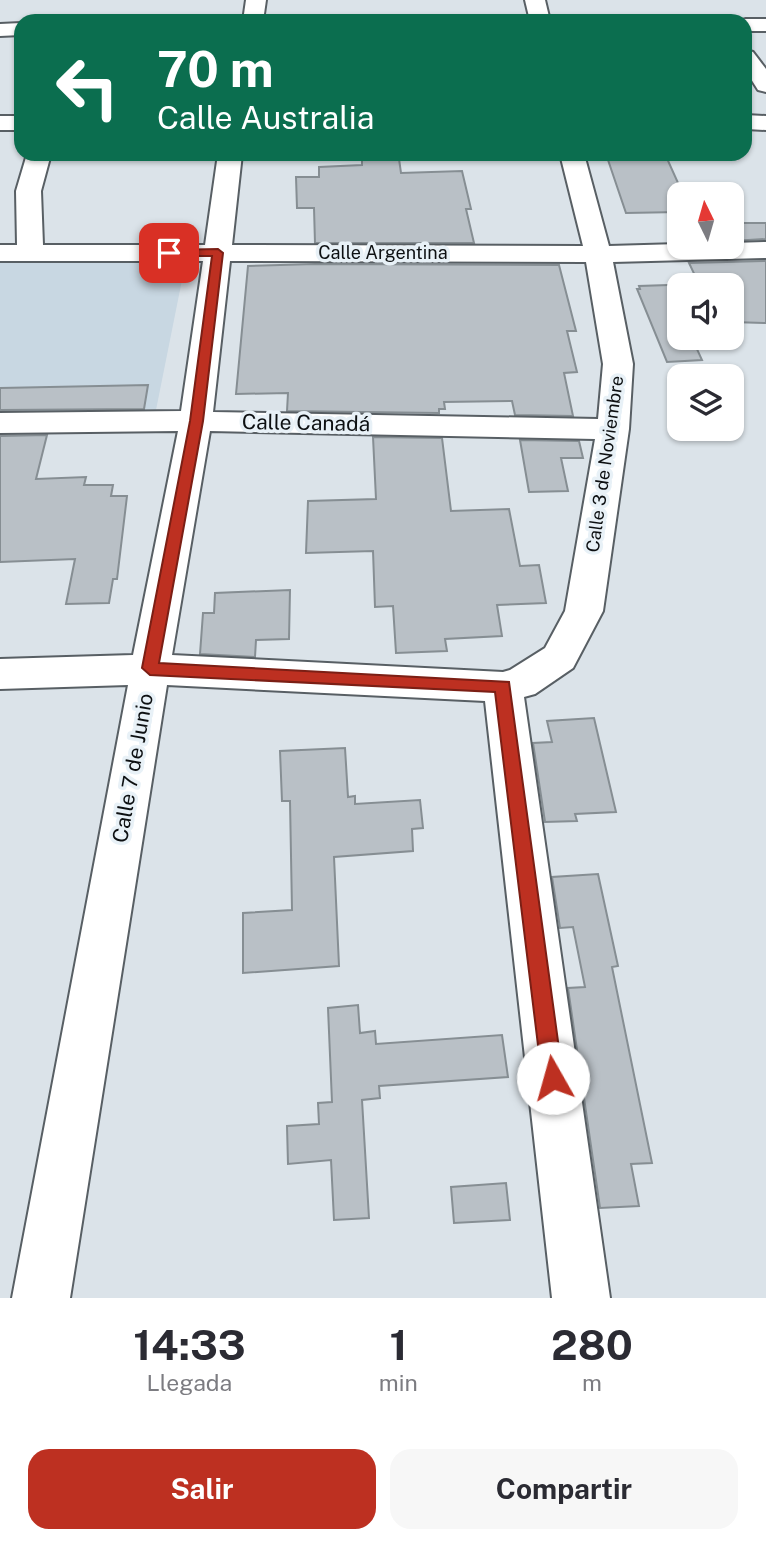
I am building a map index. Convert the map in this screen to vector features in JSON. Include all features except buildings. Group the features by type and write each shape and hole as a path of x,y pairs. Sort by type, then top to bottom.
{"street":[{"path":"752,65 766,85"},
{"path":"32,253 26,214 32,169 36,161"},
{"name":"Calle 7 de Junio","path":"41,1298 150,668 197,421 229,161"},
{"name":"Calle 3 de Noviembre","path":"503,687 521,683 559,658 584,611 612,429 618,364 598,254 574,161"},
{"name":"Calle Argentina","path":"0,253 598,254 766,250"},
{"name":"Calle Canadá","path":"0,423 197,421 612,429"},
{"path":"0,674 150,668 503,687 581,1298"}],"shaded area":[{"path":"186,260 155,415 0,416 0,261"}],"route":[{"path":"169,253 218,253 197,421 150,668 503,687 553,1078"}]}
